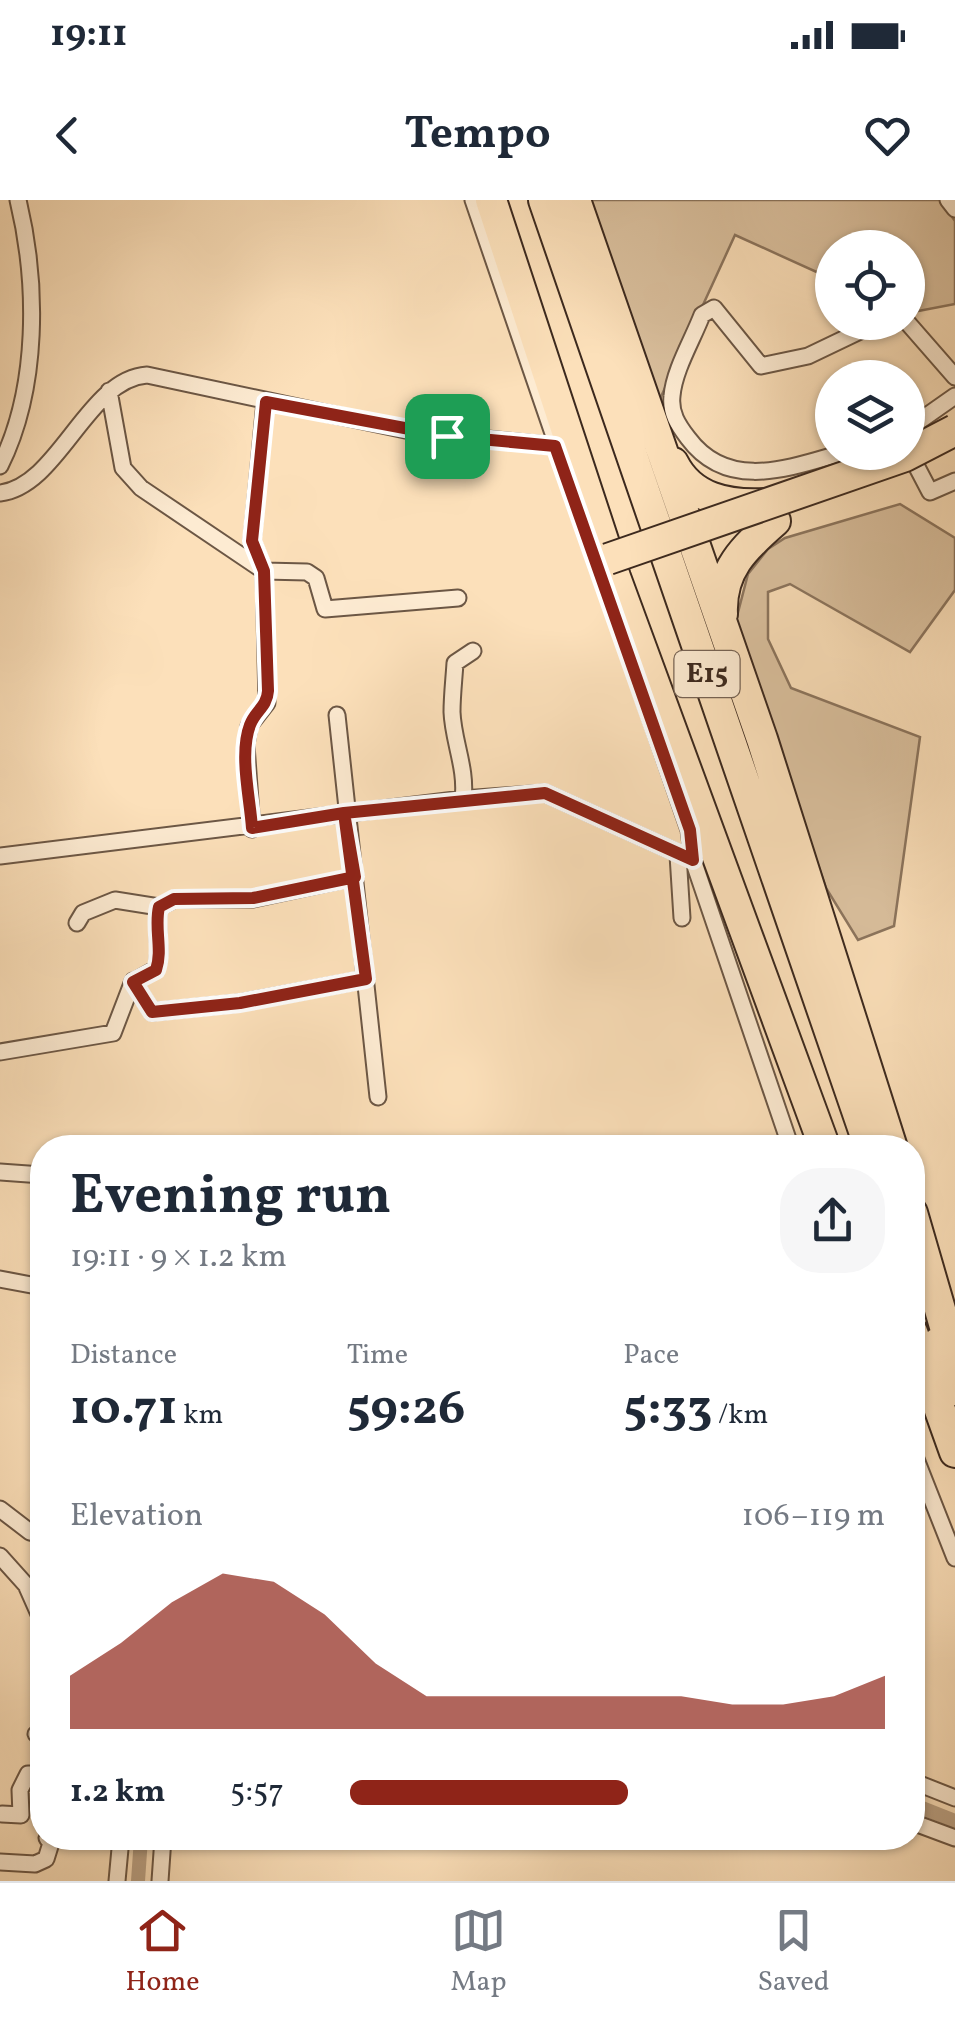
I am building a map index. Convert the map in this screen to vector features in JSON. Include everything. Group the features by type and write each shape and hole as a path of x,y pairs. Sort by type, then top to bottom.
{"highway":[{"path":"490,200 612,568 765,994 820,1135"},
{"name":"E15","path":"522,200 844,1135"},
{"name":"E15","path":"544,200 866,1135"},
{"path":"575,200 838,969 888,1135"},
{"path":"650,420 681,479 722,501 772,513"},
{"path":"723,628 722,597 730,567 772,513 905,456 955,430"},
{"path":"612,568 772,513 911,474 955,450"},
{"path":"925,1257 955,1360"},
{"path":"925,1306 955,1390"},
{"path":"925,1368 955,1452"},
{"path":"925,1393 955,1460"}],"street":[{"path":"0,466 16,433 29,344 32,280 18,200"},
{"path":"473,200 690,830 682,918"},
{"path":"948,200 955,210"},
{"path":"815,460 732,472 711,464 674,418 672,394 702,315 714,308 761,366 808,356 841,340"},
{"path":"923,340 955,377"},
{"path":"0,493 30,476 72,437 109,391 131,376 147,375 410,431 555,446"},
{"path":"109,391 124,468 178,515 264,571 307,572 316,578 324,610 458,598"},
{"path":"925,418 955,396"},
{"path":"252,828 246,744 249,726 267,703 264,571 252,541 266,402"},
{"path":"918,470 930,492 955,481"},
{"path":"463,799 465,784 452,713 454,682 456,664 473,651"},
{"path":"338,715 344,813 355,877 378,1098"},
{"path":"0,856 252,828 463,799 545,793 686,857 786,1135"},
{"path":"77,923 83,913 115,900 159,907 174,899 253,898 355,877"},
{"path":"133,977 156,970 160,959 154,927 159,907"},
{"path":"133,977 152,1012 240,1003 366,979"},
{"path":"1,1049 113,1033 133,977"},
{"path":"0,1172 30,1174"},
{"path":"0,1279 30,1285"},
{"path":"925,1482 955,1558"},
{"path":"0,1509 30,1532"},
{"path":"0,1556 30,1593"},
{"path":"21,1815 20,1790 30,1774"},
{"path":"925,1786 955,1798"},
{"path":"2,1814 21,1815 30,1823"},
{"path":"925,1827 955,1838"},
{"path":"0,1862 36,1864 46,1859 49,1850"},
{"path":"118,1881 120,1850"},
{"path":"160,1881 162,1850"}],"shaded area":[{"path":"584,200 940,200 955,221 955,304 925,310 925,230 815,230 815,271 735,235 659,401"},
{"path":"900,504 955,538 955,590 910,652 790,584 768,592 768,639 791,688 920,737 894,926 858,940 826,888 735,624 748,574 768,549 785,538"}],"waterway":[{"path":"925,1809 955,1821"},
{"path":"138,1881 140,1850"}],"route":[{"path":"447,436 266,402 252,541 264,571 268,691 267,703 249,726 246,744 252,828 344,813 355,877 253,898 174,899 159,907 154,927 160,959 156,970 133,982 152,1012 240,1003 366,979 355,877 344,813 545,793 693,860 690,830 665,768 555,446 447,436"}]}
